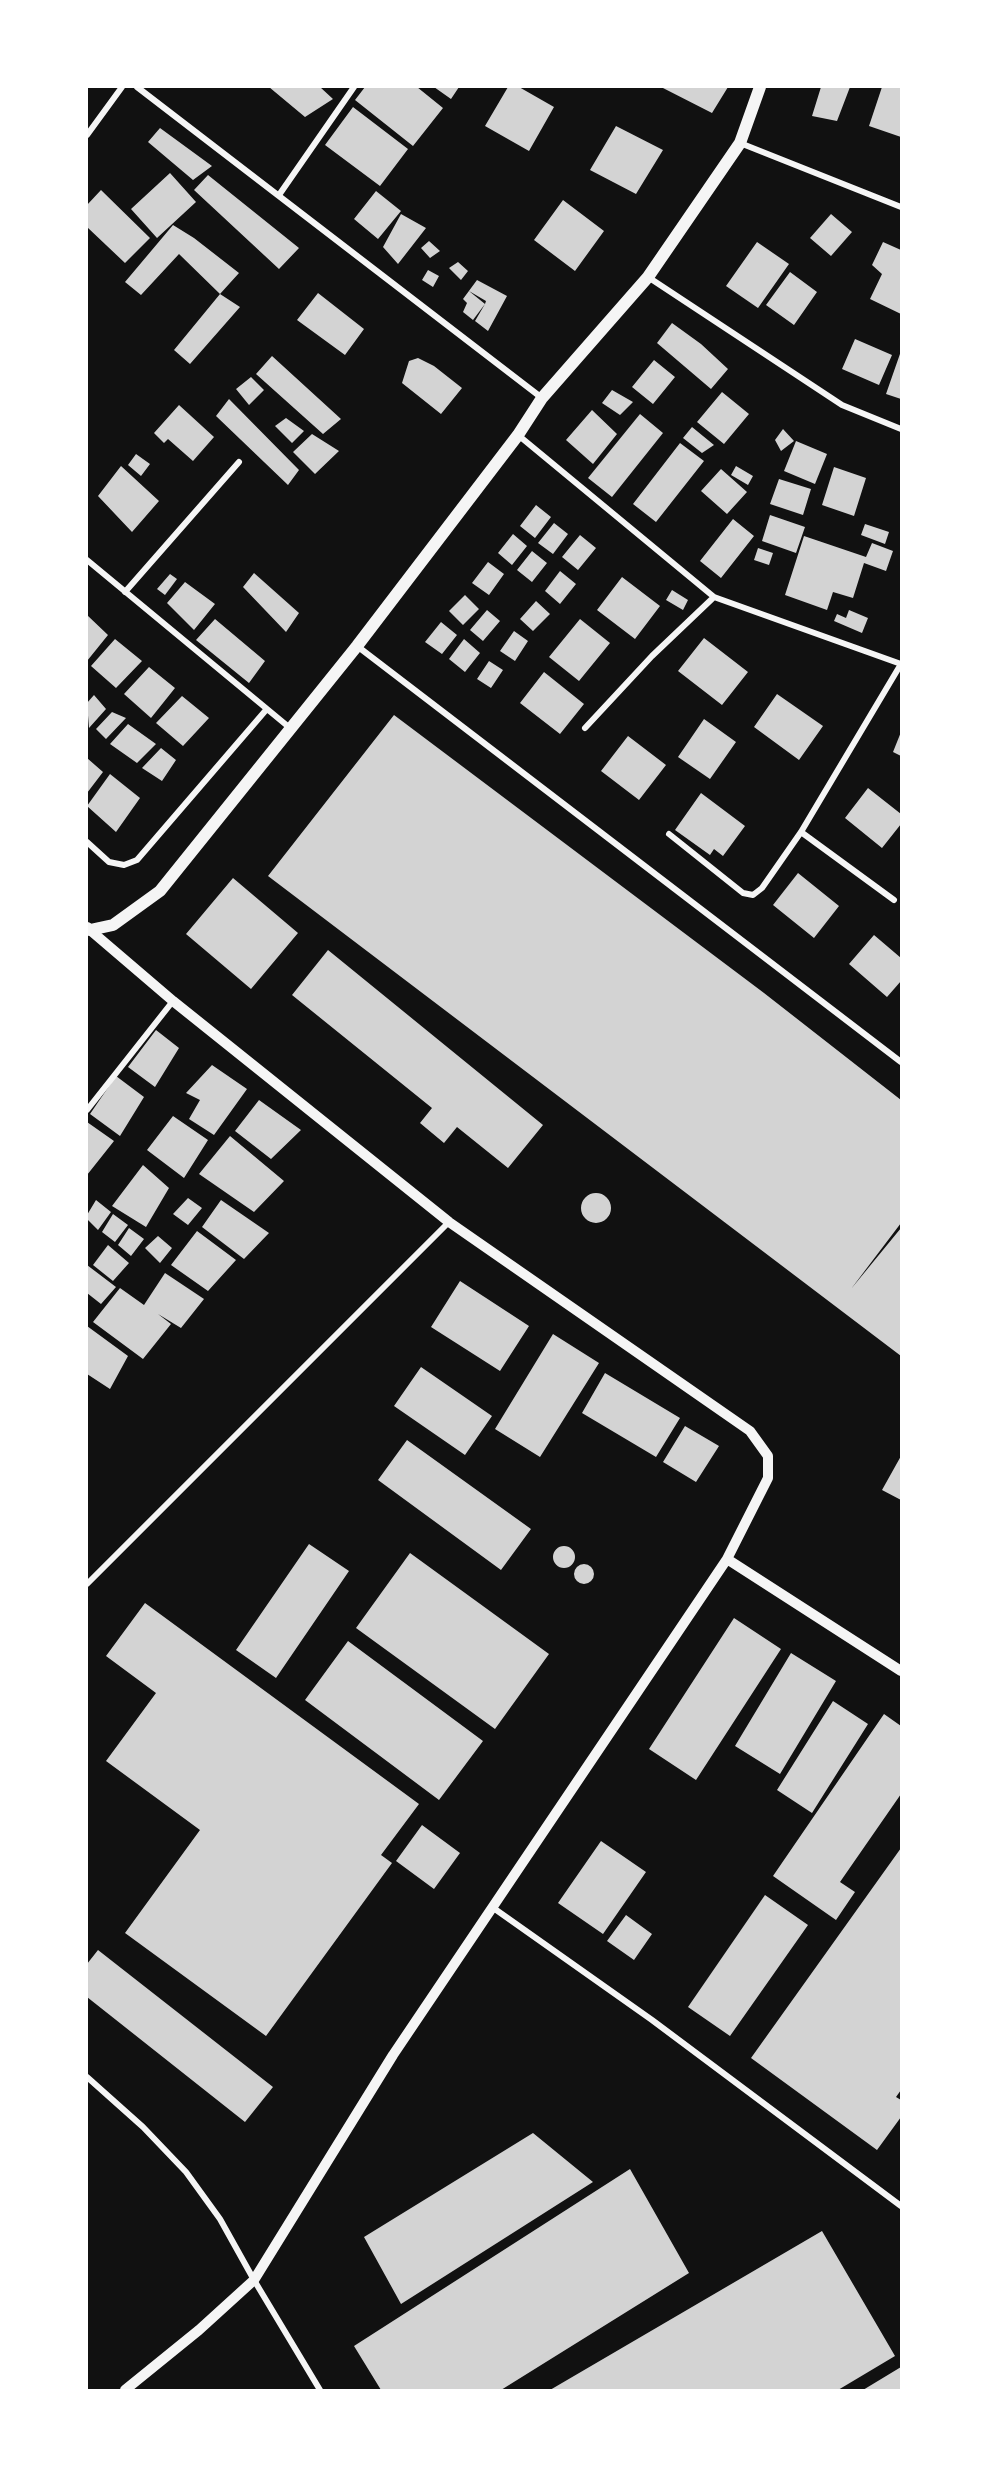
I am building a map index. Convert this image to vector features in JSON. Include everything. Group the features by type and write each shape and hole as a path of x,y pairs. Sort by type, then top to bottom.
{"main road":[{"path":"88,929 113,925 160,891 357,646 518,435 542,398 648,277 740,143 760,87"}],"street":[{"path":"87,135 122,87"},
{"path":"137,87 542,398"},
{"path":"279,195 354,87"},
{"path":"740,143 901,207"},
{"path":"648,277 842,405 901,429"},
{"path":"518,435 714,597 901,664 801,832 762,888 753,895 743,893 669,834"},
{"path":"125,592 239,462"},
{"path":"88,565 125,592 290,728"},
{"path":"585,728 652,656 714,597"},
{"path":"357,646 900,1058"},
{"path":"87,843 109,862 124,865 137,860 266,710"},
{"path":"801,832 894,900"},
{"path":"88,929 173,1001 449,1222 750,1431 768,1456 768,1478 727,1559 393,2055 254,2280 199,2330 125,2390"},
{"path":"87,1110 173,1001"},
{"path":"87,1584 449,1222"},
{"path":"727,1559 901,1671"},
{"path":"492,1907 652,2020 901,2206"},
{"path":"87,2077 143,2127 186,2172 220,2219 320,2390"}],"building":[{"path":"269,87 320,87 333,99 305,117"},
{"path":"365,87 417,87 443,108 413,146 355,100"},
{"path":"434,87 459,87 451,99"},
{"path":"508,87 519,87 554,107 529,151 485,126"},
{"path":"661,87 728,87 712,113"},
{"path":"821,87 850,87 837,121 812,116"},
{"path":"882,87 901,87 901,137 869,126"},
{"path":"353,107 408,149 380,186 325,145"},
{"path":"616,126 663,150 636,194 590,170"},
{"path":"160,128 212,166 193,180 148,142"},
{"path":"170,173 196,202 157,238 131,209"},
{"path":"208,175 299,248 279,269 194,190"},
{"path":"101,190 150,238 125,263 87,227 87,205"},
{"path":"376,191 401,211 378,239 354,219"},
{"path":"563,200 604,231 575,271 534,240"},
{"path":"401,214 426,228 398,264 383,247"},
{"path":"831,214 852,232 831,256 810,238"},
{"path":"173,225 194,238 239,273 220,294 179,254 141,295 125,282"},
{"path":"429,241 440,251 430,258 421,248"},
{"path":"757,242 789,264 758,308 726,286"},
{"path":"883,242 901,250 901,314 870,299 882,274 872,265"},
{"path":"458,262 468,271 461,280 449,268"},
{"path":"428,270 439,276 433,287 422,280"},
{"path":"790,272 817,292 794,325 766,305"},
{"path":"477,280 507,296 488,331 475,321 485,304 473,320 463,312 467,303 463,299","holes":["469,291 486,301 485,304"]},
{"path":"318,293 364,329 345,355 297,320"},
{"path":"220,294 240,307 190,364 174,350"},
{"path":"672,323 701,344 728,369 711,389 657,343"},
{"path":"855,339 892,355 879,385 842,369"},
{"path":"901,351 901,399 886,394"},
{"path":"272,356 341,419 323,434 256,374"},
{"path":"418,358 434,366 462,388 441,414 402,383 409,361"},
{"path":"654,360 675,377 653,404 632,387"},
{"path":"251,377 264,390 249,405 236,389"},
{"path":"612,390 633,402 620,415 602,403"},
{"path":"722,392 749,414 724,444 697,422"},
{"path":"229,399 299,470 288,485 216,416"},
{"path":"179,405 214,437 193,461 168,439 164,443 154,433"},
{"path":"592,410 617,434 593,464 566,440"},
{"path":"640,414 663,433 612,497 588,478"},
{"path":"286,418 304,431 292,443 275,426"},
{"path":"692,427 714,445 702,453 683,438"},
{"path":"783,429 794,441 781,451 775,440"},
{"path":"312,434 339,451 315,474 293,452"},
{"path":"796,441 827,454 815,484 784,471"},
{"path":"680,443 704,461 656,522 633,504"},
{"path":"136,454 150,464 141,476 128,465"},
{"path":"121,466 159,501 132,532 98,496"},
{"path":"736,466 753,476 748,485 731,475"},
{"path":"834,467 866,478 854,516 822,505"},
{"path":"721,469 747,492 727,514 701,491"},
{"path":"779,479 811,489 803,515 770,504"},
{"path":"536,505 551,517 535,538 520,526"},
{"path":"770,515 805,527 796,553 762,541"},
{"path":"733,519 754,536 721,578 700,561"},
{"path":"554,523 568,534 553,554 538,543"},
{"path":"865,524 889,532 885,544 861,535"},
{"path":"513,534 527,546 512,565 498,553"},
{"path":"580,535 596,548 578,570 562,557"},
{"path":"804,536 866,557 872,543 893,551 886,571 864,563 853,598 833,592 827,610 785,595"},
{"path":"758,548 773,553 769,565 754,560"},
{"path":"532,551 547,563 532,582 517,570"},
{"path":"488,562 504,574 489,595 472,583"},
{"path":"560,571 576,584 560,604 545,591"},
{"path":"254,573 299,613 286,632 243,587"},
{"path":"170,574 177,579 165,595 157,589"},
{"path":"622,577 660,606 635,639 597,610"},
{"path":"185,582 215,604 194,630 167,603"},
{"path":"672,590 688,600 683,610 666,600"},
{"path":"465,595 479,609 463,625 449,611"},
{"path":"536,601 550,614 533,631 520,619"},
{"path":"487,610 500,621 483,641 470,630"},
{"path":"849,610 868,618 862,633 834,621 837,614 846,618"},
{"path":"87,615 108,635 87,661"},
{"path":"215,619 265,661 249,683 196,640"},
{"path":"580,619 610,643 579,681 549,657"},
{"path":"441,622 457,635 442,654 425,642"},
{"path":"514,631 528,641 515,661 500,651"},
{"path":"704,638 748,672 722,705 678,671"},
{"path":"115,639 142,661 116,688 91,666"},
{"path":"464,639 480,653 465,672 449,659"},
{"path":"489,661 503,670 491,688 477,679"},
{"path":"149,667 175,688 151,718 124,694"},
{"path":"544,672 584,704 560,734 520,703"},
{"path":"777,694 823,726 799,760 754,727"},
{"path":"94,695 106,709 89,728 87,703"},
{"path":"182,696 209,718 183,746 156,723"},
{"path":"112,712 126,718 106,739 96,729"},
{"path":"394,715 764,993 901,1100 901,1223 851,1289 901,1228 901,1356 268,876"},
{"path":"704,719 736,742 710,779 678,757"},
{"path":"128,724 156,744 137,763 110,744"},
{"path":"901,732 901,756 893,752"},
{"path":"628,736 666,765 639,800 601,771"},
{"path":"161,748 176,760 162,781 142,768"},
{"path":"87,758 103,772 87,793"},
{"path":"110,774 140,798 116,832 87,806"},
{"path":"868,788 901,814 901,824 882,848 845,818"},
{"path":"701,793 745,826 723,856 714,849 710,855 675,830"},
{"path":"798,873 839,906 814,938 773,905"},
{"path":"233,878 298,933 251,989 186,934"},
{"path":"874,935 901,958 901,981 887,997 849,964"},
{"path":"328,950 543,1125 508,1168 457,1127 444,1143 420,1123 432,1108 292,995"},
{"path":"156,1030 179,1048 155,1087 128,1067"},
{"path":"212,1065 247,1089 214,1135 189,1119 200,1100 186,1093"},
{"path":"116,1076 144,1097 120,1136 90,1114"},
{"path":"259,1100 301,1130 271,1159 235,1131"},
{"path":"173,1116 208,1140 184,1178 147,1150"},
{"path":"87,1122 114,1141 87,1175"},
{"path":"230,1136 284,1181 254,1212 199,1174"},
{"path":"143,1165 169,1188 146,1227 112,1206"},
{"path":"596,1193 607,1197 611,1208 607,1219 596,1223 585,1219 581,1208 585,1197"},
{"path":"188,1198 202,1208 188,1225 173,1214"},
{"path":"96,1200 111,1212 98,1230 87,1219"},
{"path":"221,1200 269,1233 244,1259 202,1227"},
{"path":"113,1214 128,1225 115,1242 102,1232"},
{"path":"129,1228 144,1239 131,1256 118,1245"},
{"path":"197,1231 236,1260 208,1291 171,1265"},
{"path":"158,1236 172,1248 160,1263 145,1248"},
{"path":"108,1245 129,1263 113,1281 93,1265"},
{"path":"87,1265 116,1287 101,1304 87,1293"},
{"path":"165,1273 204,1299 181,1328 158,1314 171,1324 143,1359 93,1322 120,1288 144,1305"},
{"path":"460,1281 529,1326 500,1371 431,1327"},
{"path":"87,1326 128,1356 110,1389 87,1374"},
{"path":"553,1334 599,1363 540,1457 495,1429"},
{"path":"421,1367 492,1416 465,1455 394,1406"},
{"path":"605,1373 680,1418 656,1457 582,1413"},
{"path":"685,1426 719,1446 696,1482 663,1462"},
{"path":"407,1440 531,1529 501,1570 378,1480"},
{"path":"901,1456 901,1500 882,1490"},
{"path":"309,1544 349,1571 276,1678 236,1650"},
{"path":"564,1546 572,1549 575,1557 572,1565 564,1568 556,1565 553,1557 556,1549"},
{"path":"410,1553 549,1654 495,1729 356,1628"},
{"path":"584,1564 591,1567 594,1574 591,1581 584,1584 577,1581 574,1574 577,1567"},
{"path":"145,1603 419,1804 381,1855 392,1863 266,2036 125,1933 200,1830 106,1761 156,1693 106,1656"},
{"path":"734,1618 781,1649 696,1780 649,1749"},
{"path":"348,1641 483,1741 439,1800 305,1700"},
{"path":"791,1653 836,1681 780,1774 735,1746"},
{"path":"833,1701 868,1724 812,1813 777,1790"},
{"path":"884,1714 901,1726 901,1794 840,1882 855,1892 836,1920 773,1876"},
{"path":"422,1825 460,1853 434,1889 396,1861"},
{"path":"601,1841 646,1872 603,1934 558,1903"},
{"path":"901,1848 901,2090 896,2097 901,2100 901,2117 877,2150 751,2058"},
{"path":"765,1895 808,1925 730,2036 688,2007"},
{"path":"626,1915 652,1934 634,1960 607,1941"},
{"path":"98,1950 273,2087 245,2122 87,1997 87,1964"},
{"path":"533,2133 593,2182 401,2304 364,2237"},
{"path":"630,2169 689,2273 501,2390 381,2390 354,2346"},
{"path":"822,2231 895,2356 838,2390 550,2390"},
{"path":"901,2367 901,2390 863,2390"}]}
